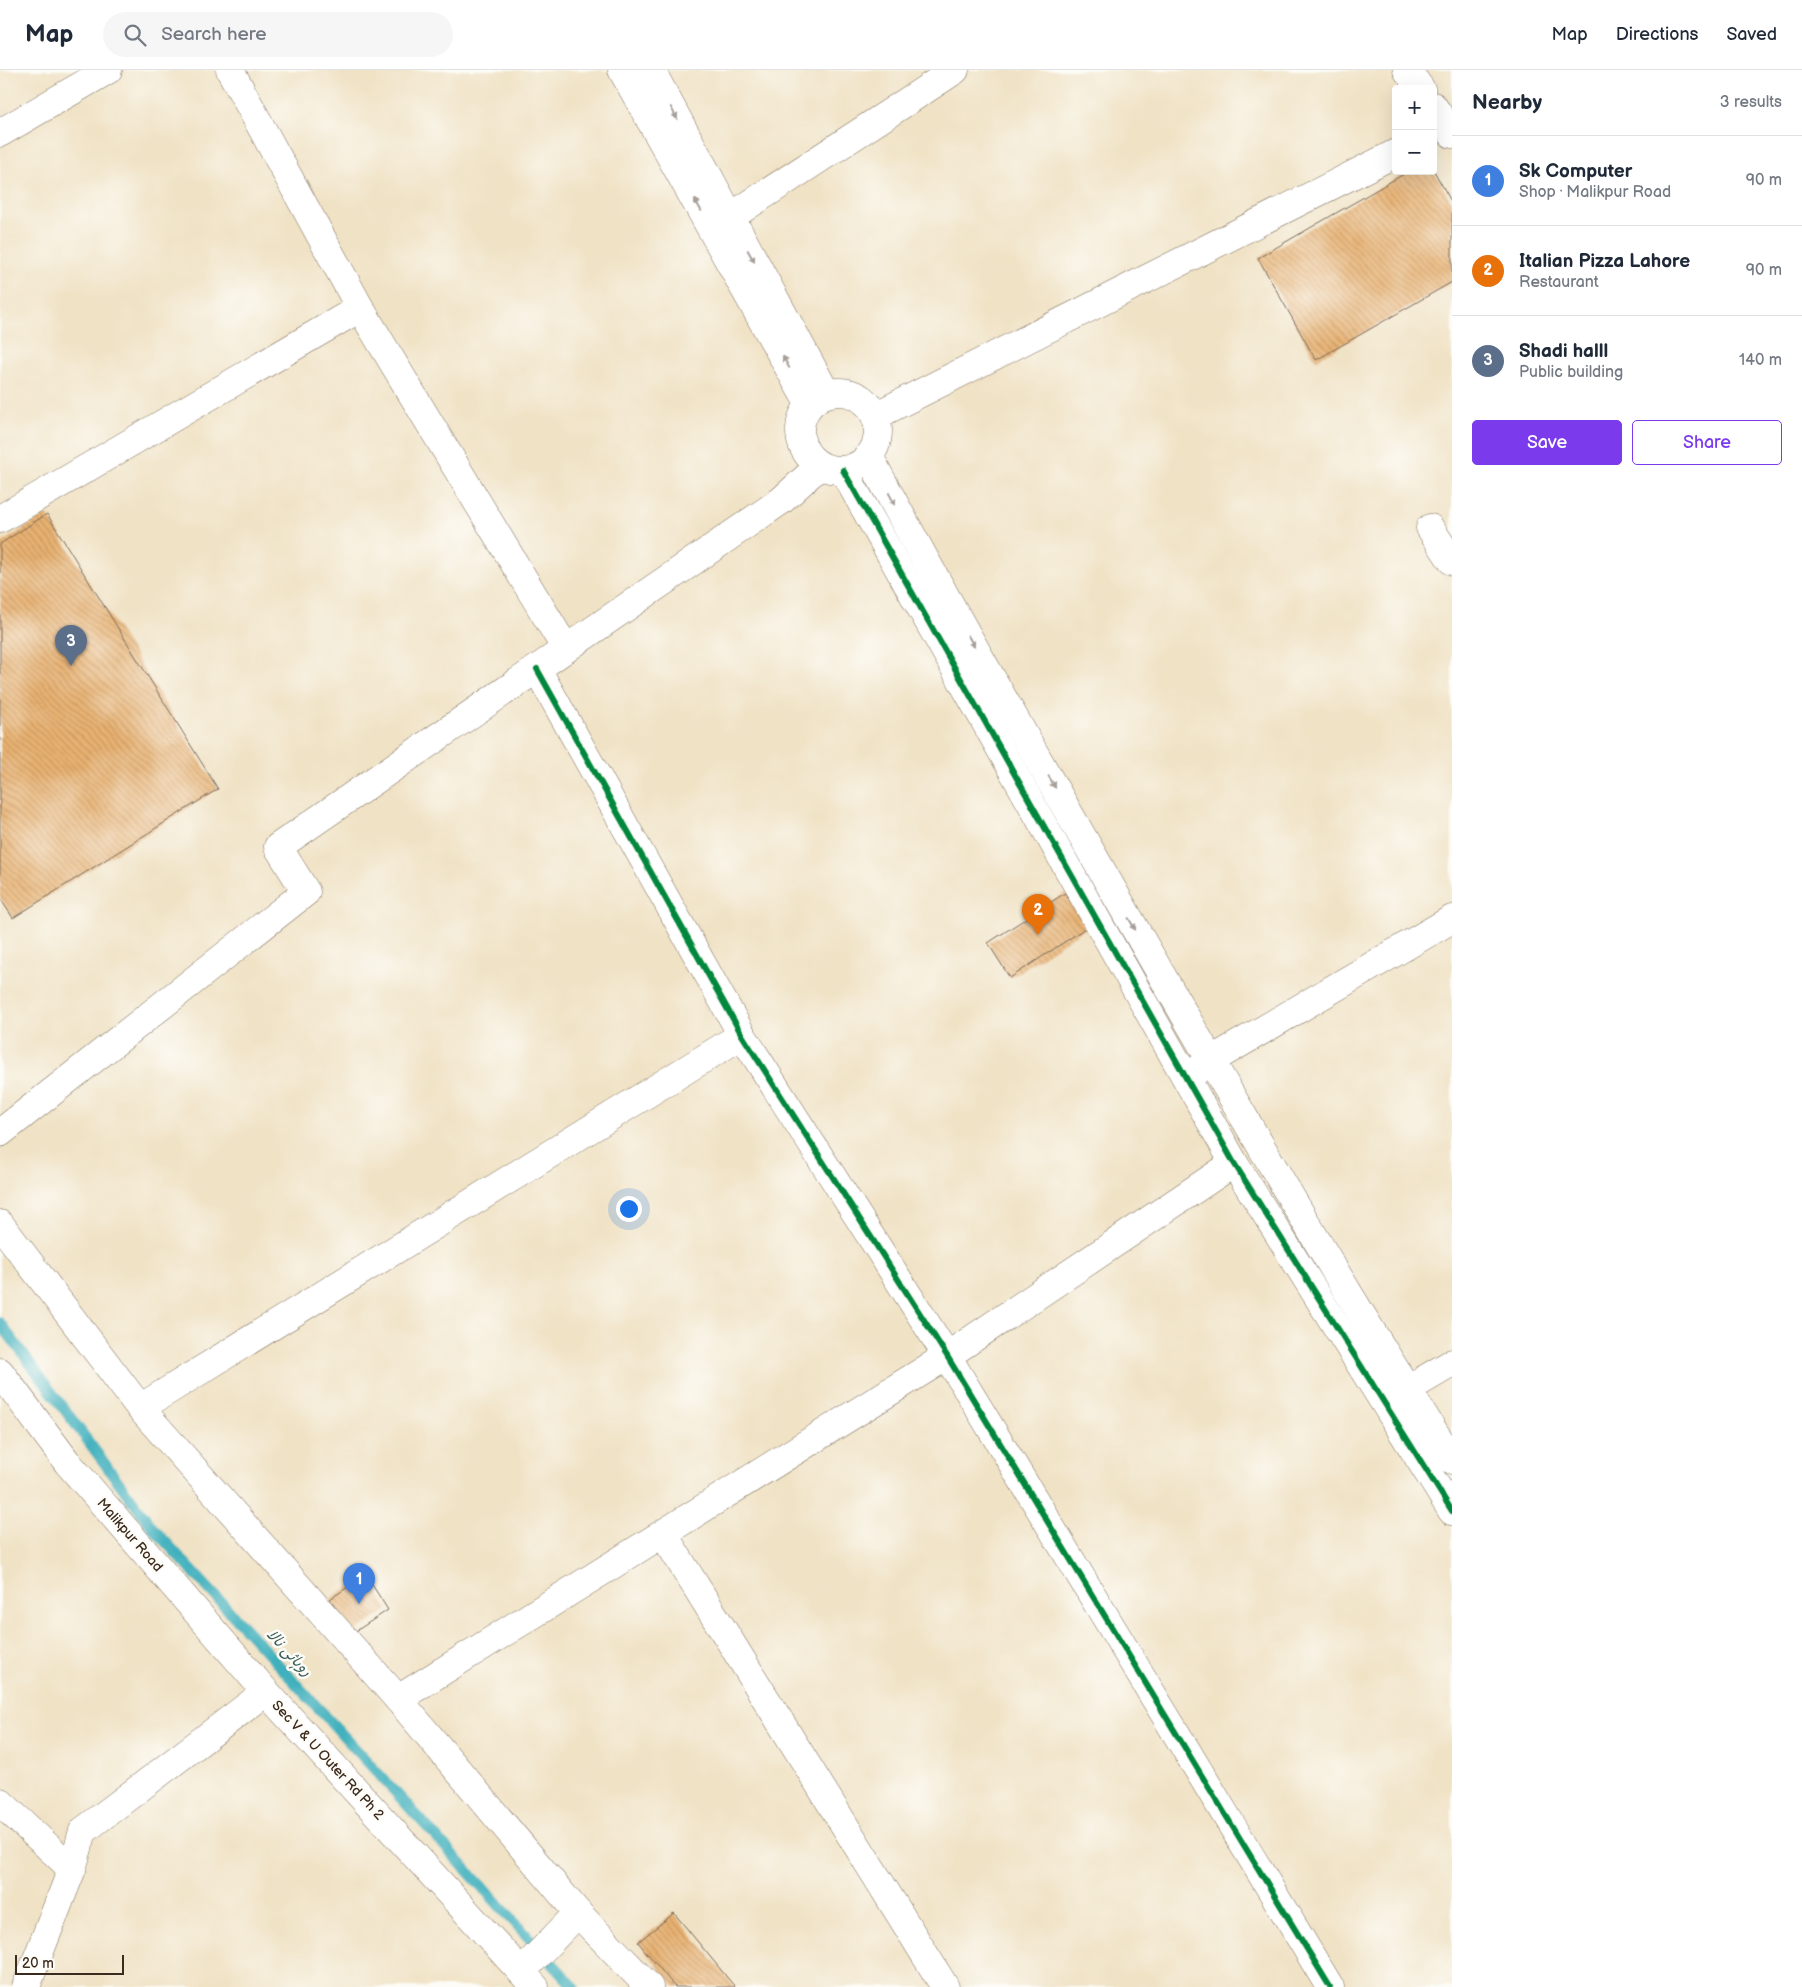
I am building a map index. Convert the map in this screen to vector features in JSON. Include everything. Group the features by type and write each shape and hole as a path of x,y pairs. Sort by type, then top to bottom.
{"street":[{"path":"0,133 108,70"},
{"path":"230,70 360,308 566,649"},
{"path":"622,70 721,223 818,399"},
{"path":"651,70 721,223"},
{"path":"721,223 955,70"},
{"path":"1407,70 1418,85"},
{"path":"875,416 1392,155"},
{"path":"0,519 360,308"},
{"path":"0,1132 306,892 278,847 782,500 831,468 862,464 870,456 876,443 878,430 875,416 867,404 855,395 841,392 818,399 801,420 799,438 806,454 831,468 1234,1163 1452,1511"},
{"path":"870,456 923,557 1210,1060 1452,1460"},
{"path":"1430,528 1452,561"},
{"path":"537,669 742,1035 947,1356 1330,1987"},
{"path":"1186,1078 1210,1060 1452,919"},
{"path":"140,1408 742,1035"},
{"path":"398,1700 947,1356 1234,1163"},
{"path":"0,1224 140,1408 398,1700 578,1913 649,1987"},
{"path":"1384,1404 1452,1363"},
{"name":"Malikpur Road","path":"0,1372 67,1462 266,1692"},
{"path":"664,1535 945,1987"},
{"name":"Sec V & U Outer Rd Ph 2","path":"26,1987 72,1869 83,1831 266,1692 528,1979"},
{"path":"0,1802 72,1869"},
{"path":"528,1979 578,1913"}],"building":[{"path":"1402,175 1436,175 1452,203 1452,282 1316,360 1258,258"},
{"path":"47,514 218,789 13,918 0,898 0,544"},
{"path":"1065,893 1087,927 1010,978 988,943"},
{"path":"366,1575 388,1610 353,1633 330,1599"},
{"path":"674,1913 735,1987 675,1987 638,1942"}],"waterway":[{"name":"روہائی نالا","path":"0,1323 152,1527 574,1987"}],"cycle path":[{"path":"843,470 1234,1163 1452,1511"},
{"path":"537,669 742,1035 947,1356 1330,1987"}],"place":[{"name":"Shadi halll","path":"71,666"},
{"name":"Italian Pizza Lahore","path":"1038,935"},
{"name":"Sk Computer","path":"359,1604"}]}
